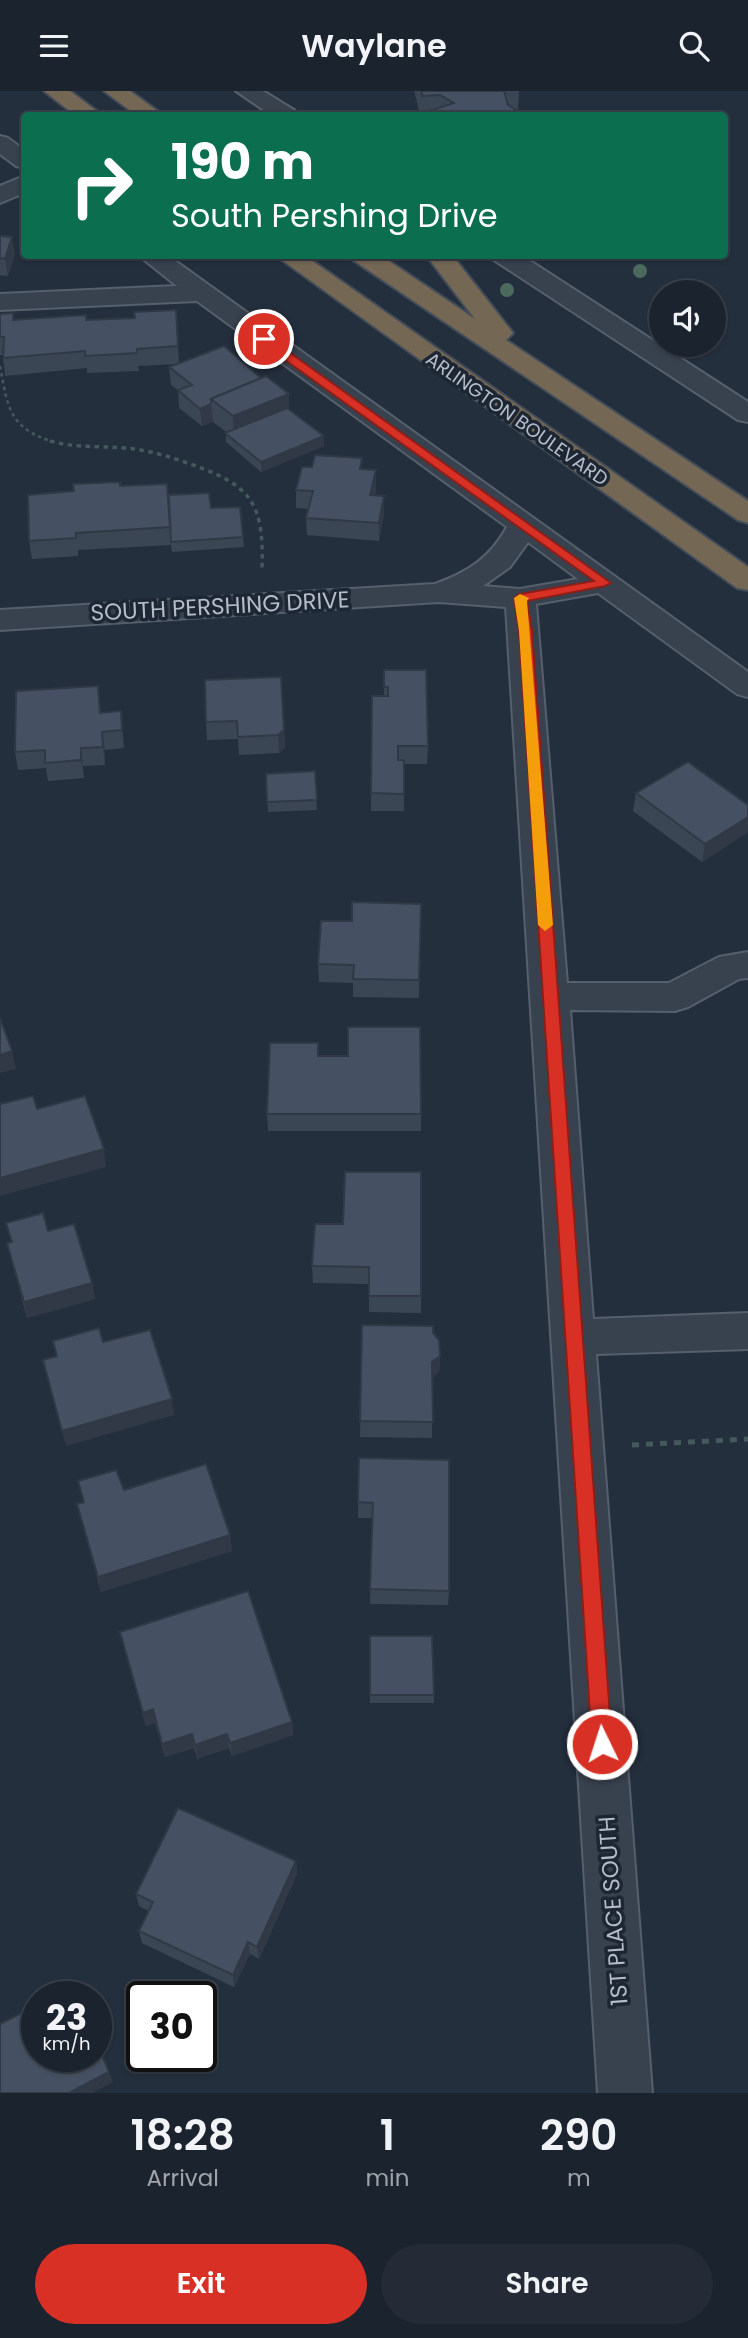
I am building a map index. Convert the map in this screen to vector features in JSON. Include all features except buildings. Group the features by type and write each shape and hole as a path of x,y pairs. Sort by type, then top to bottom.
{"highway":[{"path":"55,91 86,112"},
{"path":"115,91 146,112"},
{"name":"ARLINGTON BOULEVARD","path":"293,259 748,581"},
{"path":"368,259 748,514"},
{"path":"441,259 529,367"},
{"path":"540,435 748,602"}],"street":[{"path":"247,91 281,112"},
{"path":"0,142 21,158"},
{"path":"0,197 21,185"},
{"path":"0,211 21,212"},
{"path":"155,259 748,687"},
{"path":"509,259 748,414"},
{"path":"0,302 199,293"},
{"name":"SOUTH PERSHING DRIVE","path":"439,593 467,583 503,560 523,525"},
{"name":"SOUTH PERSHING DRIVE","path":"0,620 439,593 520,598 605,583"},
{"name":"1ST PLACE SOUTH","path":"520,598 525,631 575,1337 625,2093"},
{"path":"550,996 675,997 732,966 748,965"},
{"path":"575,1337 748,1331"}],"path":[{"path":"0,366 9,411 30,433 73,447 142,450 192,465 241,487 257,514 263,548 262,575"},
{"path":"582,1449 748,1439"}],"slow traffic":[{"path":"523,598 520,598 525,631 545,925"}],"route":[{"path":"264,339 605,583 520,598 525,631 602,1744"}]}
